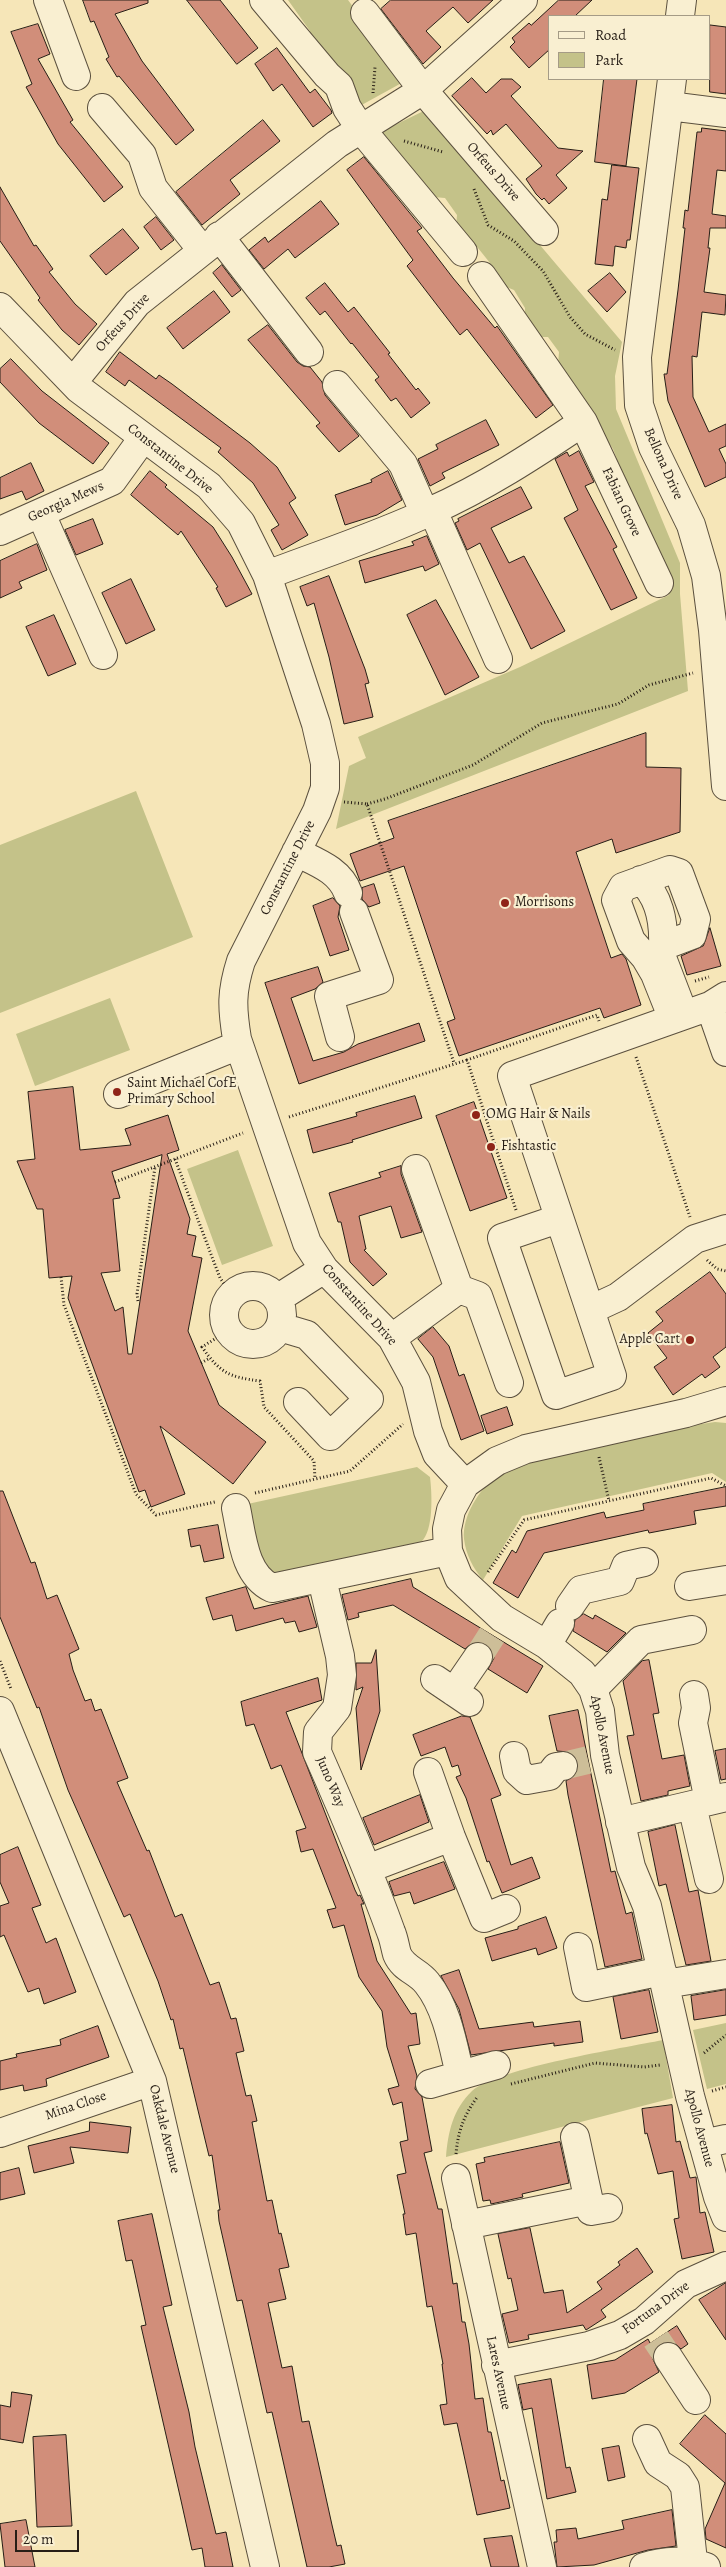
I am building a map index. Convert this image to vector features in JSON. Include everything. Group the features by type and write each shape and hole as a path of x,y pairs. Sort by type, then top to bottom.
{"street":[{"path":"48,0 76,76"},
{"path":"264,0 327,75 339,86 347,108 371,122 463,252"},
{"name":"Orfeus Drive","path":"73,382 137,304 210,243 371,122 423,90 523,0"},
{"path":"680,15 682,0"},
{"name":"Orfeus Drive","path":"365,13 423,90 544,231"},
{"name":"Bellona Drive","path":"672,80 637,357 640,405 653,447 691,525 706,576 717,668 726,786"},
{"path":"669,106 726,113"},
{"path":"102,108 142,155 153,188 210,243 309,352"},
{"name":"Fabian Grove","path":"482,276 582,422 658,583"},
{"name":"Constantine Drive","path":"0,307 73,382 142,438 209,486 241,523 267,575 316,724 325,763 325,788 296,852 241,961 233,986 233,1016 239,1045 307,1243 324,1270 392,1338 416,1382 424,1416 437,1454 465,1484"},
{"path":"337,385 403,464 429,512 498,659"},
{"path":"267,575 429,512 524,462 582,422"},
{"name":"Georgia Mews","path":"0,531 112,481 142,438"},
{"path":"41,514 103,655"},
{"path":"296,852 328,868 342,881 378,980 329,996 340,1037"},
{"path":"670,870 679,873 696,920 692,935 663,946 661,955 678,1017 656,974 631,941 616,900 623,887 670,870"},
{"path":"558,1219 502,1238 556,1396 612,1376 558,1219 512,1076 720,1001 726,1052"},
{"path":"118,1094 239,1045"},
{"path":"416,1169 458,1289"},
{"path":"590,1310 618,1297 697,1238 726,1229"},
{"path":"277,1299 324,1270"},
{"path":"253,1286 262,1287 277,1299 282,1317 275,1335 258,1344 240,1340 229,1330 224,1317 225,1308 232,1295 244,1287 253,1286"},
{"path":"392,1338 458,1289"},
{"path":"458,1289 478,1296 509,1383"},
{"path":"280,1326 307,1335 369,1399 330,1436 298,1402"},
{"name":"Apollo Avenue","path":"726,1401 686,1413 526,1450 498,1462 465,1484 450,1510 447,1529 448,1552 459,1578 473,1593 490,1637 559,1625 582,1673 593,1689 600,1711 585,1760 620,1822 631,1867 647,1906 683,2060 714,2142 726,2217"},
{"name":"Apollo Avenue","path":"686,1413 726,1411"},
{"path":"236,1501 249,1563 263,1584 272,1588 281,1588 448,1552"},
{"path":"559,1625 581,1590 620,1581 626,1566 644,1562"},
{"name":"Juno Way","path":"315,1580 342,1675 337,1708 318,1732 317,1752 367,1869 392,1934 398,1956 405,1966 426,1982 439,2005 449,2029 460,2075"},
{"path":"689,1586 726,1580"},
{"path":"593,1689 641,1640 692,1630"},
{"path":"453,1691 490,1637"},
{"path":"694,1695 696,1708 692,1723 709,1801 709,1879"},
{"name":"Oakdale Avenue","path":"2,1726 152,2081 265,2567"},
{"path":"514,1756 517,1771 528,1780 549,1776 556,1767 585,1760"},
{"path":"428,1772 451,1837 484,1918 506,1909"},
{"path":"620,1822 709,1801"},
{"path":"367,1869 451,1837"},
{"path":"578,1947 586,1987 663,1978 726,1974"},
{"path":"430,2084 460,2075 502,2075"},
{"name":"Mina Close","path":"0,2132 152,2081"},
{"path":"466,2225 598,2204 575,2136"},
{"name":"Lares Avenue","path":"456,2178 542,2567"},
{"name":"Fortuna Drive","path":"496,2365 589,2346 620,2335 656,2339 686,2284 726,2266"},
{"path":"656,2339 696,2400"},
{"path":"644,2567 653,2564 699,2564 685,2487 678,2476 658,2463 647,2439"}],"path":[{"path":"376,59 371,122 392,124 402,140 450,154"},
{"path":"470,180 488,225 514,241 543,271 570,317 584,334 618,352"},
{"path":"322,797 342,802 367,804 385,800 473,765 542,723 618,704 649,685 684,674 717,668"},
{"path":"367,804 454,1063"},
{"path":"628,1035 704,1257 717,1269 726,1271"},
{"path":"116,1182 266,1124 467,1060"},
{"path":"175,1159 220,1278 232,1295"},
{"path":"138,1301 137,1294 155,1166"},
{"path":"61,1277 64,1305 136,1494 156,1516 236,1501 350,1471 400,1425 424,1416"},
{"path":"229,1330 202,1347 216,1367 238,1378 260,1381 264,1407 314,1461 315,1479"},
{"path":"201,1363 210,1358"},
{"path":"593,1434 609,1500"},
{"path":"473,1593 524,1520 711,1478 726,1486"},
{"path":"502,2075 529,2081 595,2063 644,2067 696,2058 709,2051 726,2034"},
{"path":"456,2178 457,2136 468,2109 484,2092"}],"green space":[{"path":"288,0 348,0 407,80 358,107 310,41 310,31"},
{"path":"432,107 534,238 622,342 615,376 616,409 680,563 680,594 688,691 336,829 349,766 366,758 358,737 520,667 669,595 658,566 660,556 652,536 645,532 613,449 558,365 559,352 548,337 537,337 525,319 525,308 514,290 504,286 499,280 498,273 466,233 461,233 456,228 457,215 445,198 433,197 374,135"},
{"path":"136,791 193,937 0,1013 0,845"},
{"path":"110,998 130,1050 35,1086 16,1034"},
{"path":"238,1150 273,1246 222,1265 187,1169"},
{"path":"715,1422 726,1423 726,1482 712,1473 522,1516 483,1580 473,1566 466,1550 464,1539 464,1530 469,1513 484,1488 505,1472 569,1452 641,1435"},
{"path":"417,1467 430,1477 431,1492 430,1521 425,1537 421,1542 404,1552 265,1575 243,1505"},
{"path":"726,2023 726,2084 707,2089 693,2030"},
{"path":"663,2040 673,2098 446,2157 450,2130 460,2105 472,2091 486,2083 507,2074 533,2067"}],"building":[{"path":"83,0 148,0 148,3 115,14 142,61 194,130 176,145 119,76 117,77 106,59 109,57 94,21 91,22"},
{"path":"187,0 220,0 258,48 237,64"},
{"path":"391,0 493,0 468,23 453,7 426,31 441,47 423,64 381,9"},
{"path":"559,0 592,0 576,15 548,15 548,51 529,68 510,47 515,42 512,38 529,23 531,25"},
{"path":"38,24 50,54 38,59 73,120 70,122 123,187 104,202 58,144 26,87 32,84 11,32"},
{"path":"711,25 726,27 726,94 710,92"},
{"path":"277,48 310,93 315,89 331,110 332,113 313,127 282,84 273,91 255,64"},
{"path":"472,78 486,93 501,79 512,79 521,87 511,96 558,148 583,151 556,175 567,188 549,204 544,198 542,200 536,194 526,179 542,166 506,124 493,135 491,130 487,134 452,96"},
{"path":"604,80 637,80 626,166 595,162"},
{"path":"263,120 280,141 230,180 240,194 202,225 176,192"},
{"path":"702,128 726,131 726,171 717,170 712,214 726,216 726,228 710,228 708,248 710,248 704,292 726,295 725,315 702,312 697,357 692,356 693,397 709,432 726,424 726,446 719,449 726,464 726,477 705,487 668,401 664,374 667,374 685,228 683,228 685,210 688,211 697,132 701,132"},
{"path":"364,157 422,228 417,231 453,278 495,328 497,326 553,405 536,418 467,329 460,335 407,266 413,260 347,170"},
{"path":"612,165 639,168 630,240 627,240 626,248 615,246 613,266 595,264 602,199 607,200"},
{"path":"0,187 34,246 36,245 53,269 49,272 75,304 97,324 79,345 62,330 38,300 40,298 0,241"},
{"path":"321,201 339,224 295,258 288,249 264,269 249,250 265,237 268,242"},
{"path":"156,217 174,240 161,250 144,227"},
{"path":"123,229 139,248 106,275 90,256"},
{"path":"222,265 241,290 232,297 213,273"},
{"path":"610,273 626,292 607,312 588,291"},
{"path":"325,283 348,312 354,307 416,390 418,388 430,403 411,418 396,398 391,401 375,380 379,377 325,311 320,315 306,298"},
{"path":"214,291 230,312 183,349 167,328"},
{"path":"268,325 297,362 303,366 310,367 322,382 325,395 359,436 339,452 316,426 320,423 248,340"},
{"path":"120,352 156,379 159,375 172,384 250,443 277,467 296,498 289,503 308,535 282,550 271,530 279,525 253,483 218,452 221,448 129,380 125,386 106,372"},
{"path":"11,359 42,391 109,443 93,464 39,423 0,382 0,369"},
{"path":"486,420 499,445 442,473 445,478 430,486 418,459 438,449 436,445"},
{"path":"579,451 594,482 585,486 617,547 613,549 637,598 611,610 564,518 578,510 555,459 567,452 569,456"},
{"path":"31,463 44,491 26,500 22,491 0,499 0,478"},
{"path":"150,471 167,485 165,487 213,527 252,594 226,607 216,588 218,587 181,531 178,535 131,495"},
{"path":"388,471 402,500 377,515 345,525 335,495 372,482 371,480"},
{"path":"521,487 532,508 491,528 509,563 524,556 565,631 531,649 480,543 467,550 455,523 459,521 458,519"},
{"path":"93,519 103,544 76,555 65,530"},
{"path":"427,536 439,564 425,571 423,566 365,583 359,561 414,545 412,542"},
{"path":"37,544 47,570 19,582 22,588 0,598 0,561"},
{"path":"329,576 365,669 369,683 365,684 373,717 344,724 329,657 314,603 307,606 300,587"},
{"path":"131,579 155,630 126,644 102,593"},
{"path":"436,600 479,677 445,695 407,615"},
{"path":"54,615 76,664 48,676 26,627"},
{"name":"Morrisons","path":"646,733 646,767 681,768 680,832 616,853 612,839 576,852 611,958 622,954 626,959 641,1005 604,1018 600,1008 459,1056 447,1022 455,1019 404,866 360,881 350,854 394,838 388,821"},
{"path":"374,884 380,903 369,907 362,899 362,888"},
{"path":"333,898 340,906 338,917 349,950 330,956 313,906"},
{"path":"710,928 721,966 687,975 681,956 703,946"},
{"path":"318,967 323,982 315,989 291,998 313,1061 344,1052 358,1044 419,1023 425,1041 299,1084 265,983"},
{"path":"73,1087 80,1150 131,1145 125,1129 168,1115 179,1150 167,1154 190,1219 187,1234 196,1236 192,1256 202,1258 188,1331 219,1405 266,1442 233,1484 160,1426 185,1494 151,1507 145,1490 139,1492 68,1298 72,1276 49,1278 43,1209 37,1209 17,1161 35,1159 28,1092","holes":["162,1155 132,1354 128,1354 123,1307 115,1311 101,1273 120,1271 113,1199 120,1198 112,1172"]},
{"path":"415,1096 422,1118 352,1140 353,1142 313,1153 307,1130 357,1116 356,1113"},
{"path":"474,1102 507,1198 470,1211 436,1116"},
{"path":"401,1166 401,1174 422,1232 401,1238 391,1206 359,1216 366,1249 364,1250 387,1274 373,1286 350,1262 341,1222 338,1222 329,1193 381,1177 379,1173"},
{"name":"Apple Cart","path":"710,1272 726,1294 726,1347 713,1357 720,1367 705,1378 702,1374 673,1395 654,1367 667,1358 648,1333 663,1321 656,1312"},
{"path":"433,1327 449,1346 459,1376 464,1374 484,1431 461,1440 433,1357 418,1339"},
{"path":"507,1407 513,1425 487,1434 481,1416"},
{"path":"726,1487 726,1506 694,1511 696,1524 649,1533 648,1530 544,1553 518,1598 493,1583 512,1550 516,1553 527,1531 604,1512 606,1518 644,1510 643,1504"},
{"path":"0,1491 3,1491 31,1563 35,1562 47,1599 57,1595 79,1649 69,1654 73,1670 85,1701 91,1699 95,1711 101,1709 128,1778 117,1782 147,1851 149,1850 175,1917 182,1914 210,1985 219,1982 231,2019 236,2018 244,2051 236,2053 246,2096 251,2095 257,2121 252,2122 267,2201 272,2200 279,2234 281,2233 289,2267 279,2269 286,2299 268,2303 282,2368 292,2366 302,2422 309,2421 337,2546 341,2545 345,2564 329,2567 307,2567 272,2412 267,2413 242,2300 237,2301 219,2221 218,2210 220,2210 212,2155 209,2156 183,2048 180,2049 173,2019 171,2020 158,1981 130,1914 124,1917 68,1790 39,1707 37,1708 0,1617"},
{"path":"218,1525 224,1558 204,1562 200,1545 191,1547 188,1530"},
{"path":"411,1579 413,1587 543,1666 527,1693 488,1669 494,1658 492,1650 486,1644 479,1641 472,1643 465,1649 393,1605 358,1613 359,1617 348,1620 342,1595"},
{"path":"246,1587 254,1609 308,1596 317,1627 299,1632 295,1621 285,1623 283,1618 236,1631 232,1615 213,1620 206,1598"},
{"path":"584,1614 593,1619 595,1615 626,1633 607,1652 573,1631 575,1620"},
{"path":"376,1650 380,1711 361,1770 356,1708 363,1687 356,1690 356,1663 371,1663"},
{"path":"649,1660 659,1713 653,1714 662,1759 684,1755 690,1786 668,1791 668,1795 641,1801 627,1736 634,1735 623,1681 642,1661"},
{"path":"318,1678 322,1700 286,1712 355,1890 358,1896 360,1895 364,1904 361,1904 377,1961 411,2014 416,2013 420,2044 408,2046 417,2076 415,2089 422,2097 432,2151 424,2153 438,2209 442,2209 453,2284 457,2283 462,2322 465,2322 469,2344 475,2399 483,2398 488,2432 491,2432 501,2481 504,2480 510,2508 477,2515 457,2423 444,2425 440,2405 447,2404 443,2364 432,2306 427,2307 416,2233 406,2235 403,2214 405,2214 397,2175 406,2173 400,2142 408,2140 402,2102 393,2105 388,2089 399,2086 387,2047 382,2011 359,1977 344,1925 333,1928 327,1910 336,1908 313,1849 301,1852 296,1831 306,1828 281,1765 271,1769 254,1724 246,1726 241,1702"},
{"path":"578,1710 611,1872 615,1871 626,1914 632,1912 642,1959 605,1967 566,1781 577,1772 578,1763 576,1757 569,1752 557,1751 549,1716"},
{"path":"462,1716 470,1717 501,1795 491,1799 511,1865 532,1857 540,1878 502,1893 489,1861 487,1862 466,1798 456,1777 461,1775 458,1765 452,1767 445,1747 421,1756 413,1735"},
{"path":"726,1749 726,1779 721,1780 715,1751"},
{"path":"420,1795 429,1822 374,1845 363,1818"},
{"path":"675,1825 689,1892 698,1890 711,1961 686,1965 666,1884 659,1886 648,1832"},
{"path":"18,1847 41,1905 32,1908 46,1943 56,1938 76,1992 44,2004 39,1988 28,1992 4,1935 0,1937 0,1906 9,1903 0,1882 0,1855"},
{"path":"444,1862 455,1889 414,1904 410,1892 394,1896 389,1882"},
{"path":"546,1917 557,1948 538,1955 536,1948 492,1961 485,1938 518,1929 518,1927"},
{"path":"459,1970 479,2029 533,2022 534,2027 580,2021 583,2042 554,2046 554,2043 471,2055 459,2009 441,1976"},
{"path":"649,1990 658,2032 621,2039 613,1997"},
{"path":"726,1990 726,2015 694,2020 691,1996"},
{"path":"98,2026 109,2057 46,2079 47,2086 24,2091 23,2085 0,2090 0,2061 17,2057 16,2054 61,2045 60,2040"},
{"path":"672,2105 676,2142 680,2141 690,2178 696,2177 700,2213 705,2212 714,2252 682,2259 674,2219 679,2218 673,2171 658,2174 647,2133 645,2134 642,2109"},
{"path":"90,2122 131,2127 128,2153 70,2147 74,2163 34,2173 28,2146 89,2131"},
{"path":"560,2142 569,2183 522,2194 523,2197 491,2204 490,2200 483,2201 476,2164 485,2162 484,2158"},
{"path":"19,2168 25,2194 0,2200 0,2173"},
{"path":"152,2214 172,2305 163,2307 189,2412 195,2447 216,2534 226,2532 233,2567 205,2567 202,2548 192,2550 141,2326 146,2325 132,2260 126,2261 118,2221"},
{"path":"530,2228 544,2293 563,2290 567,2313 602,2289 597,2282 620,2265 618,2262 637,2248 653,2272 601,2310 606,2317 586,2330 583,2325 528,2335 529,2339 509,2343 502,2314 518,2310 511,2278 508,2279 498,2234"},
{"path":"726,2283 726,2340 699,2300"},
{"path":"677,2326 688,2344 681,2349 675,2343 668,2341 659,2344 654,2350 652,2357 659,2372 625,2393 592,2399 587,2365 615,2360 648,2339 650,2343"},
{"path":"551,2379 566,2468 570,2467 576,2492 547,2499 532,2408 523,2410 518,2385"},
{"path":"12,2392 32,2395 23,2443 0,2439 0,2405 10,2407"},
{"path":"705,2415 726,2434 726,2548 706,2539 705,2529 725,2483 680,2444"},
{"path":"66,2435 72,2526 37,2527 33,2437"},
{"path":"619,2446 625,2477 608,2481 602,2449"},
{"path":"672,2510 676,2546 648,2550 594,2565 557,2567 554,2542 557,2542 556,2530 576,2528 578,2539 624,2529 622,2521"},
{"path":"26,2520 35,2567 5,2567 0,2524"},
{"path":"512,2536 519,2567 491,2567 484,2539"}],"tunnel":[{"path":"478,1657 492,1635"},
{"path":"563,1766 588,1760"},
{"path":"656,2339 668,2357"}],"place":[{"name":"Morrisons","path":"505,903"},
{"name":"Saint Michael CofE Primary School","path":"117,1092"},
{"name":"OMG Hair & Nails","path":"476,1115"},
{"name":"Fishtastic","path":"491,1147"},
{"name":"Apple Cart","path":"690,1340"}]}
